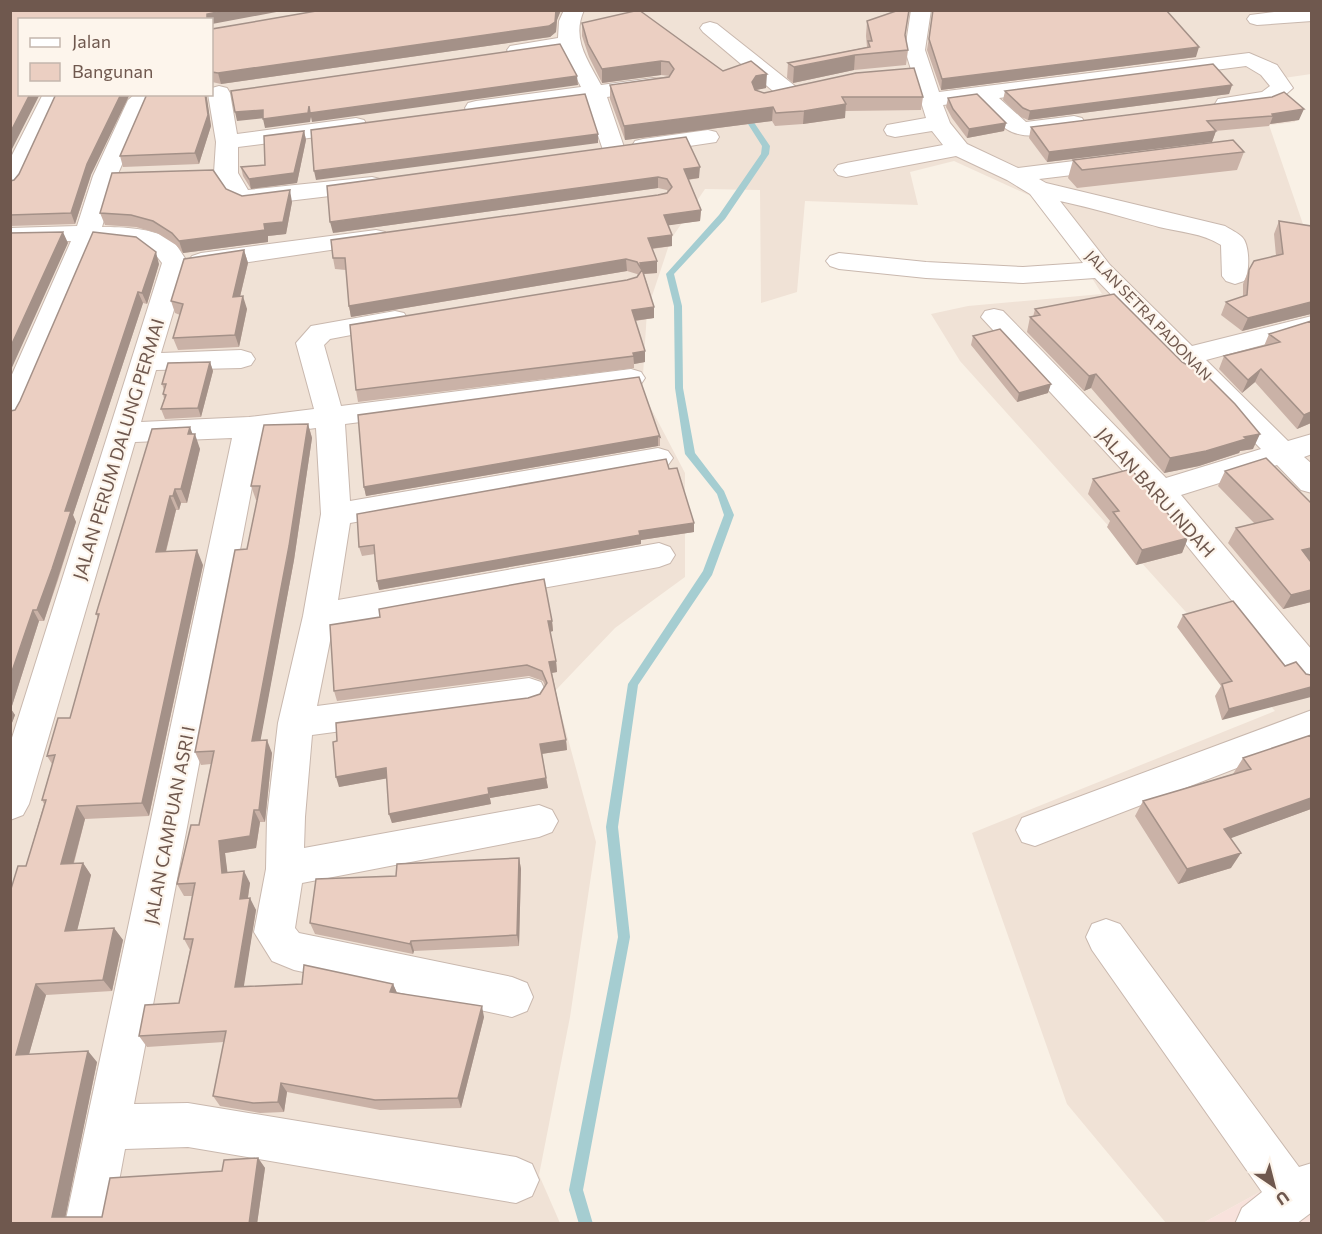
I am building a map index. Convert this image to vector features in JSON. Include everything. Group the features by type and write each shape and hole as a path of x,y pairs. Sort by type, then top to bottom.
{"street":[{"path":"574,10 567,27 568,43 594,92 614,150"},
{"name":"JALAN SETRA PADONAN","path":"921,10 911,73 930,100 939,123 959,149 1038,189 1101,270 1189,356 1311,483"},
{"path":"1257,19 1311,15"},
{"path":"710,28 787,91"},
{"path":"499,53 568,43"},
{"path":"930,100 1250,59 1269,70 1282,88 1268,98 1211,105"},
{"path":"452,111 661,83"},
{"path":"764,97 809,87"},
{"path":"243,90 215,92 227,142 215,173 246,200 393,181"},
{"path":"982,94 1018,128 1026,129 1095,120"},
{"path":"10,184 53,96"},
{"path":"10,412 87,234 116,176 139,100"},
{"path":"227,142 381,121"},
{"path":"895,130 939,123"},
{"path":"591,153 708,137"},
{"path":"846,170 959,149"},
{"path":"1015,176 1130,161"},
{"path":"1038,189 1113,205 1165,221 1224,234 1233,242 1235,276"},
{"path":"10,235 87,234 148,239 163,246 175,263 403,233"},
{"path":"839,261 926,270 1023,276 1101,270"},
{"name":"JALAN PERUM DALUNG PERMAI","path":"13,784 175,263"},
{"path":"421,315 321,332 310,343 330,417 336,514 319,616 296,723 286,817 285,868 274,932 286,948 512,997"},
{"name":"JALAN BARU INDAH","path":"993,317 1160,491 1311,674"},
{"path":"1189,356 1311,324"},
{"path":"145,363 241,358"},
{"path":"123,433 249,427 631,378"},
{"name":"JALAN CAMPUAN ASRI I","path":"88,1224 249,427"},
{"path":"1160,491 1311,444"},
{"path":"336,514 658,458"},
{"path":"319,616 659,555"},
{"path":"296,723 529,692"},
{"path":"1035,830 1311,724"},
{"path":"285,868 539,821"},
{"path":"1106,937 1302,1191 1258,1224"},
{"path":"109,1128 188,1125 516,1180"}],"shaded area":[{"path":"11,11 1311,11 1311,74 1284,78 1295,122 1269,125 1305,230 1312,230 1311,1164 1203,1223 1166,1223 1067,1104 972,833 1275,711 960,361 931,314 968,306 1102,294 1044,202 954,161 910,172 918,205 805,201 797,292 761,303 760,190 705,189 671,239 647,311 642,391 685,473 685,577 615,628 555,691 596,842 570,1017 539,1175 560,1223 11,1223"},
{"path":"1311,1164 1311,1223 1203,1223"}],"building":[{"path":"10,10 227,10 207,14 207,18 18,18 18,96 29,96 10,133"},
{"path":"322,10 556,10 555,22 549,26 218,73 213,72 213,29"},
{"path":"639,10 723,71 751,61 767,74 756,76 752,82 755,90 764,93 856,73 914,68 923,97 842,97 846,104 804,111 776,113 773,107 624,126 610,85 669,77 674,69 669,62 661,61 602,69 588,44 582,23"},
{"path":"899,10 909,10 905,35 908,50 855,55 794,67 788,63 870,47 868,41 872,41 867,21"},
{"path":"933,10 1166,10 1199,47 942,79 929,39"},
{"path":"560,44 577,76 310,113 309,106 308,113 263,119 263,110 235,112 231,91"},
{"path":"1213,64 1232,85 1030,111 1023,108 1005,91"},
{"path":"1284,92 1304,109 1272,114 1273,116 1207,121 1216,131 1049,152 1031,127 1272,97"},
{"path":"585,94 598,134 314,171 311,130"},
{"path":"977,94 1006,123 969,129 953,109 948,98"},
{"path":"55,96 120,96 87,164 71,213 10,215 10,181 19,174"},
{"path":"146,96 205,96 208,115 195,153 120,156"},
{"path":"304,131 294,173 249,179 241,167 265,165 264,136"},
{"path":"686,137 700,167 684,169 701,210 664,215 672,235 648,238 657,261 640,263 654,307 632,310 645,351 633,353 634,356 356,390 350,325 627,280 637,277 642,270 637,262 626,259 349,306 345,258 333,258 331,240 658,195 667,193 672,187 667,179 658,177 330,222 327,186"},
{"path":"1233,140 1244,152 1082,170 1073,160"},
{"path":"213,170 226,189 242,196 290,190 283,222 264,224 265,230 179,241 172,233 153,221 131,215 100,213 112,173"},
{"path":"1279,221 1311,226 1311,302 1248,318 1226,302 1247,295 1249,270 1254,261 1283,254"},
{"path":"63,232 10,348 10,233"},
{"path":"93,232 136,237 156,252 142,293 138,292 65,511 71,511 52,569 37,610 33,610 10,677 10,411 15,410 20,401"},
{"path":"244,250 233,297 243,296 235,335 173,338 183,304 171,301 184,259"},
{"path":"1114,294 1182,362 1187,365 1194,363 1235,404 1260,434 1244,437 1246,439 1206,451 1170,458 1096,374 1089,376 1030,317 1040,315 1035,309"},
{"path":"1311,321 1311,412 1304,415 1261,369 1248,380 1224,356 1280,342 1269,334"},
{"path":"1000,329 1051,384 1019,393 973,336"},
{"path":"210,362 198,408 161,409 166,395 163,394 166,384 162,384 168,363"},
{"path":"639,377 660,437 364,487 358,415"},
{"path":"308,424 289,546 252,741 267,740 259,810 254,810 250,836 219,841 222,873 244,871 240,899 250,898 235,987 302,984 304,965 393,984 390,992 482,1006 458,1098 375,1100 281,1083 278,1102 253,1103 213,1096 226,1031 139,1036 145,1005 179,1003 193,939 184,939 195,883 177,884 191,825 199,825 214,751 195,752 235,550 247,549 260,486 251,486 264,425"},
{"path":"190,427 188,434 195,434 181,489 175,489 173,496 170,496 156,552 197,550 142,803 77,806 61,864 83,863 65,931 114,928 103,980 36,984 16,1055 88,1051 52,1217 102,1217 110,1178 222,1171 224,1160 258,1158 249,1224 10,1224 10,892 18,866 26,866 46,800 42,800 55,755 47,756 58,718 70,718 99,614 96,614 152,429"},
{"path":"1266,458 1311,503 1311,548 1302,550 1311,562 1311,590 1291,595 1236,528 1273,519 1225,471"},
{"path":"666,459 669,469 677,468 694,523 639,531 640,535 377,581 374,545 359,547 357,514"},
{"path":"1131,469 1188,538 1142,550 1113,512 1119,511 1093,479"},
{"path":"544,579 552,621 548,621 556,661 549,662 566,740 540,744 546,778 488,788 489,794 389,814 386,768 336,777 333,742 337,741 336,723 528,698 540,694 547,683 542,671 527,665 334,691 330,625 380,617 379,609"},
{"path":"1233,601 1285,666 1296,662 1306,674 1311,675 1311,687 1229,709 1222,684 1232,681 1183,615"},
{"path":"1311,735 1311,798 1224,829 1241,853 1187,869 1143,801 1251,769 1243,758"},
{"path":"519,858 517,935 411,941 410,944 310,923 316,879 396,876 397,864"}],"waterway":[{"path":"586,1224 576,1190 624,937 612,827 633,684 708,572 729,515 721,493 690,454 679,388 678,306 670,274 722,217 765,154 766,146 745,113"}]}
